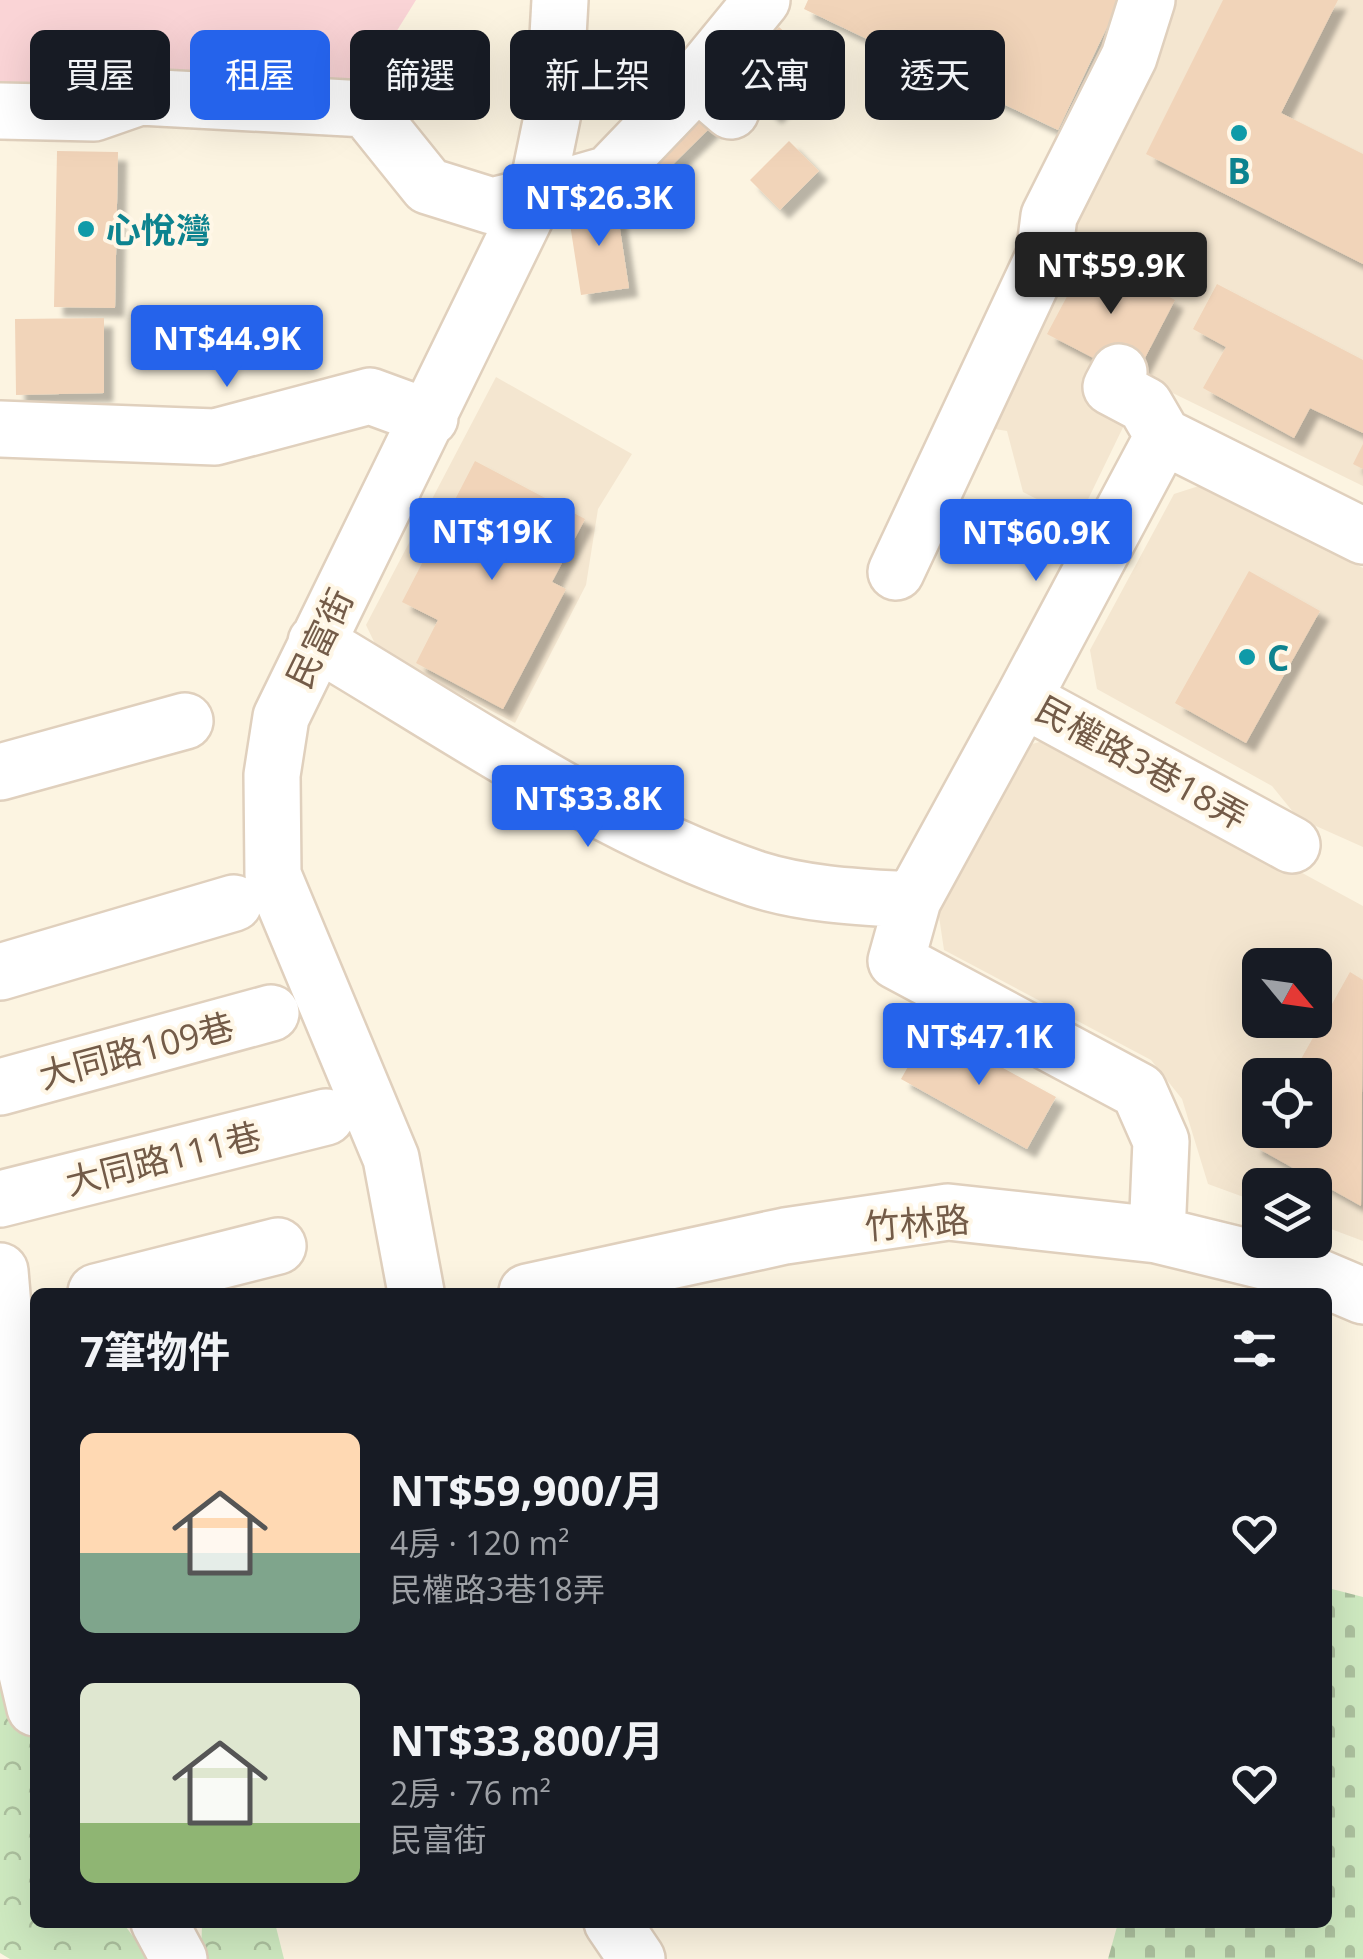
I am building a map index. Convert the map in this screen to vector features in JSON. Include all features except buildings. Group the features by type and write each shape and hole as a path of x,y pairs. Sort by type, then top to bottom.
{"street":[{"name":"民富街","path":"415,1288 391,1158 273,874 272,775 281,716 536,195 554,108 560,0"},
{"path":"0,110 94,114 140,97 366,108 428,186 492,206 609,174 713,96 762,0"},
{"path":"896,572 1044,256 1050,216 1129,58 1147,0"},
{"path":"1119,372 1111,387 1145,405 1164,436 1308,525 1363,536"},
{"path":"0,430 215,437 370,396 430,418"},
{"name":"民權路3巷18弄","path":"1164,436 1024,699 1292,845"},
{"path":"316,642 648,836 758,880 836,895 913,900"},
{"path":"1024,699 913,900 896,961 1139,1090 1161,1141 1157,1235"},
{"path":"0,772 186,721"},
{"path":"0,972 234,903"},
{"name":"大同路109巷","path":"0,1087 271,1014"},
{"name":"大同路111巷","path":"0,1199 326,1117"},
{"name":"竹林路","path":"545,1288 785,1236 948,1212 1157,1235 1304,1271 1363,1296"},
{"path":"112,1288 278,1246"},
{"path":"13,1298 12,1413 4,1525 20,1644 30,1687"},
{"path":"162,1928 179,1959"},
{"path":"616,1928 636,1959"}],"shaded area":[{"path":"0,0 416,0 397,30 350,30 350,80 330,85 330,30 190,30 190,97 170,98 170,30 30,30 30,97 0,94"},
{"path":"1175,0 1363,0 1363,486 1146,380 1078,520 1023,492 1007,431 982,427 1086,175"},
{"path":"496,377 632,454 598,509 586,585 515,723 379,652 366,625"},
{"path":"1205,484 1363,568 1363,847 1298,818 1272,786 1097,689 1090,650 1174,494"},
{"path":"1054,738 1363,906 1363,1241 1332,1229 1332,1168 1242,1168 1242,1196 1208,1184 1182,1099 1151,1060 944,950 937,903 1021,747"}],"green space":[{"path":"1332,1589 1363,1597 1363,1959 1108,1959 1117,1928 1332,1928"},
{"path":"0,1601 30,1719 30,1928 127,1928 150,1959 10,1959 0,1953"},
{"path":"202,1928 276,1928 284,1959 201,1959"}],"place":[{"name":"B","path":"1239,133"},
{"name":"心悅灣","path":"86,229"},
{"name":"C","path":"1247,657"}]}
